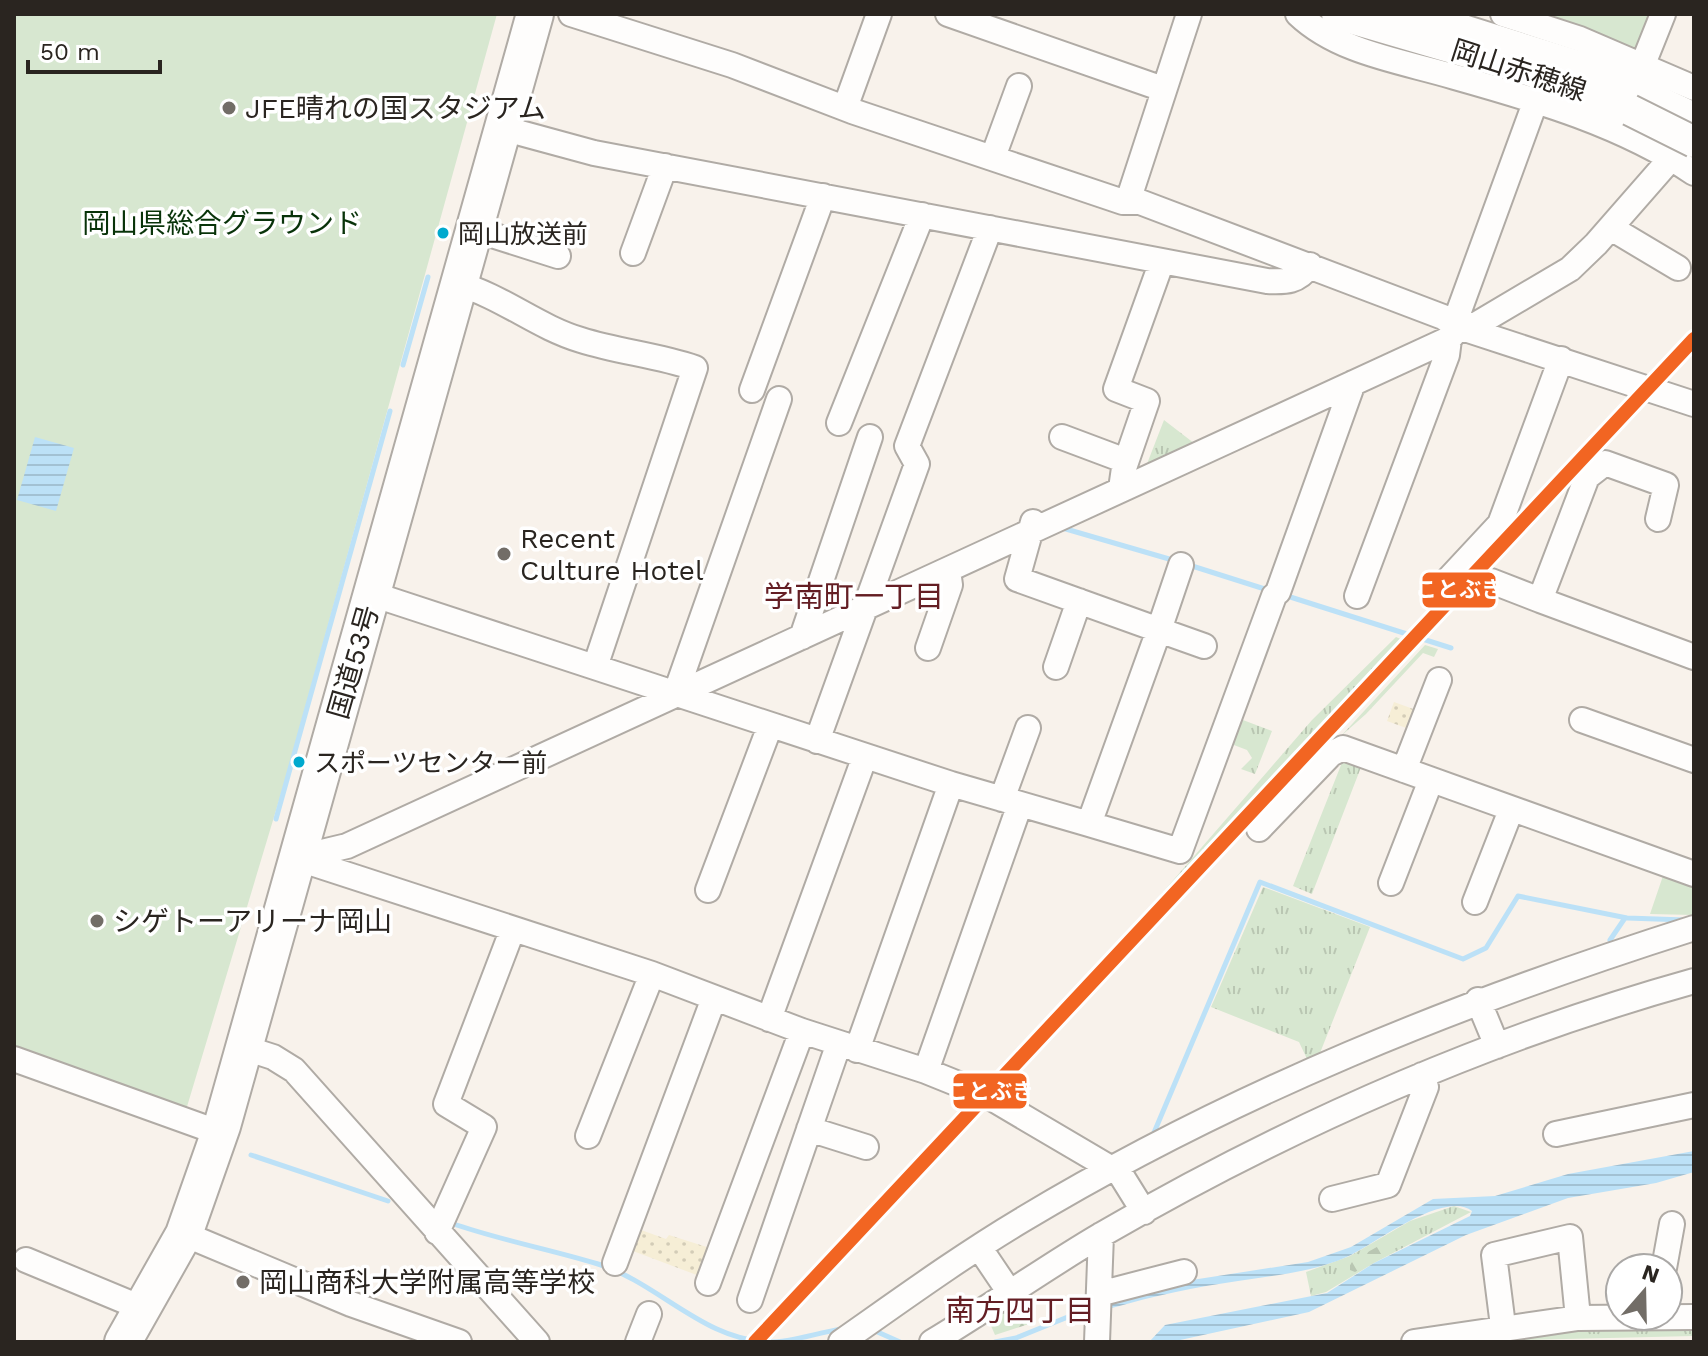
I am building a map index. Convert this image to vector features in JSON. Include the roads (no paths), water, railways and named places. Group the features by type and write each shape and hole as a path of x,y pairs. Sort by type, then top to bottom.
{"highway":[{"name":"国道53号","path":"123,1342 184,1234 220,1133 535,14"}],"main road":[{"name":"岡山赤穂線","path":"1337,14 1528,70 1637,88 1683,150"},
{"name":"岡山赤穂線","path":"1412,14 1535,50 1637,88 1694,118"}],"street":[{"path":"571,14 732,65 845,108 993,157 1128,201 1140,202 1443,317 1454,333 1561,359 1694,404"},
{"path":"845,108 879,14"},
{"path":"948,14 1163,89"},
{"path":"1128,201 1189,14"},
{"path":"1298,14 1329,39 1536,100 1683,150 1694,173"},
{"path":"1503,14 1637,88 1691,78"},
{"path":"1637,88 1663,14"},
{"path":"993,157 1019,86"},
{"path":"1357,596 1447,355 1459,311 1536,100"},
{"path":"502,128 594,153 1162,261 1286,282 1302,276 1310,265"},
{"path":"297,858 347,846 1039,529 1477,324 1570,269 1683,150 1694,132"},
{"path":"633,253 665,166"},
{"path":"752,390 823,196"},
{"path":"839,423 922,215"},
{"path":"817,741 917,464 907,446 990,228"},
{"path":"1611,228 1678,268"},
{"path":"473,229 558,256"},
{"path":"1121,489 1126,461 1147,401 1116,389 1162,261"},
{"path":"458,284 481,290 548,327 580,340 658,355 695,368 595,667"},
{"path":"1446,582 1500,524 1561,359"},
{"path":"372,594 951,784 1180,851 1243,659 1276,594 1353,383"},
{"path":"675,695 779,399"},
{"path":"802,637 870,437"},
{"path":"1062,437 1126,461"},
{"path":"1540,600 1587,477 1605,463 1666,485 1666,498 1658,519"},
{"path":"1039,529 1017,579 1204,646"},
{"path":"1089,824 1181,565"},
{"path":"928,648 950,585 948,571"},
{"path":"1491,581 1694,657"},
{"path":"1056,667 1079,601"},
{"path":"1404,770 1439,680"},
{"path":"1582,720 1694,760"},
{"path":"708,890 770,726"},
{"path":"926,1071 1011,802 1028,728"},
{"path":"1259,829 1331,754 1343,748 1694,874"},
{"path":"769,1019 865,756"},
{"path":"1391,883 1431,780"},
{"path":"750,1300 809,1129 951,784"},
{"path":"1475,902 1511,810"},
{"path":"297,858 713,1004 769,1019 801,1036 926,1071 988,1096 1114,1168 1144,1212"},
{"path":"853,1333 979,1247 1114,1168 1309,1071 1478,1000 1694,928"},
{"path":"437,1232 484,1127 446,1104 512,931"},
{"path":"588,1136 650,980"},
{"path":"932,1342 1101,1235 1328,1115 1422,1075 1617,1002 1694,981"},
{"path":"1478,1000 1497,1046"},
{"path":"615,1263 713,1004"},
{"path":"708,1283 801,1036"},
{"path":"245,1048 273,1057 294,1070 537,1342"},
{"path":"14,1059 220,1133"},
{"path":"1332,1199 1388,1185 1426,1087 1422,1075"},
{"path":"1556,1134 1694,1105"},
{"path":"809,1129 866,1147"},
{"path":"1667,1252 1672,1224"},
{"path":"184,1234 351,1304 459,1342"},
{"path":"1097,1342 1101,1235"},
{"path":"1503,1326 1494,1255 1570,1237 1578,1318"},
{"path":"979,1247 1010,1293"},
{"path":"26,1260 144,1309"},
{"path":"1099,1294 1184,1272"},
{"path":"638,1342 649,1314"},
{"path":"1414,1342 1503,1326 1604,1317"}],"water":[{"path":"35,437 74,448 56,511 17,500"},
{"path":"1694,1151 1694,1172 1656,1183 1568,1198 1466,1235 1309,1312 1171,1342 1149,1342 1165,1325 1327,1293 1374,1263 1470,1216 1472,1211 1460,1206 1429,1212 1351,1255 1324,1265 1190,1289 1112,1308 1110,1300 1166,1284 1308,1262 1351,1247 1433,1199 1495,1196 1568,1174"}],"waterway":[{"path":"403,365 428,277"},
{"path":"276,819 390,411"},
{"path":"1059,527 1176,561"},
{"path":"1189,565 1271,591"},
{"path":"1284,595 1451,648"},
{"path":"1153,1135 1260,882 1463,959 1486,948 1518,896 1627,918 1685,920"},
{"path":"1610,940 1625,918"},
{"path":"251,1155 388,1201"},
{"path":"451,1223 598,1264 641,1284 703,1322 746,1339 779,1342 843,1329"},
{"path":"995,1342 1016,1338 1090,1308"},
{"path":"873,1330 900,1342"}],"place":[{"name":"JFE晴れの国スタジアム","path":"229,108"},
{"name":"岡山放送前","path":"443,233"},
{"name":"Recent Culture Hotel","path":"504,554"},
{"name":"スポーツセンター前","path":"299,762"},
{"name":"シゲトーアリーナ岡山","path":"97,921"},
{"name":"岡山商科大学附属高等学校","path":"243,1282"}],"district":[{"name":"学南町一丁目","path":"854,597"},
{"name":"南方四丁目","path":"1020,1311"}],"park label":[{"name":"岡山県総合グラウンド","path":"222,223"}]}
